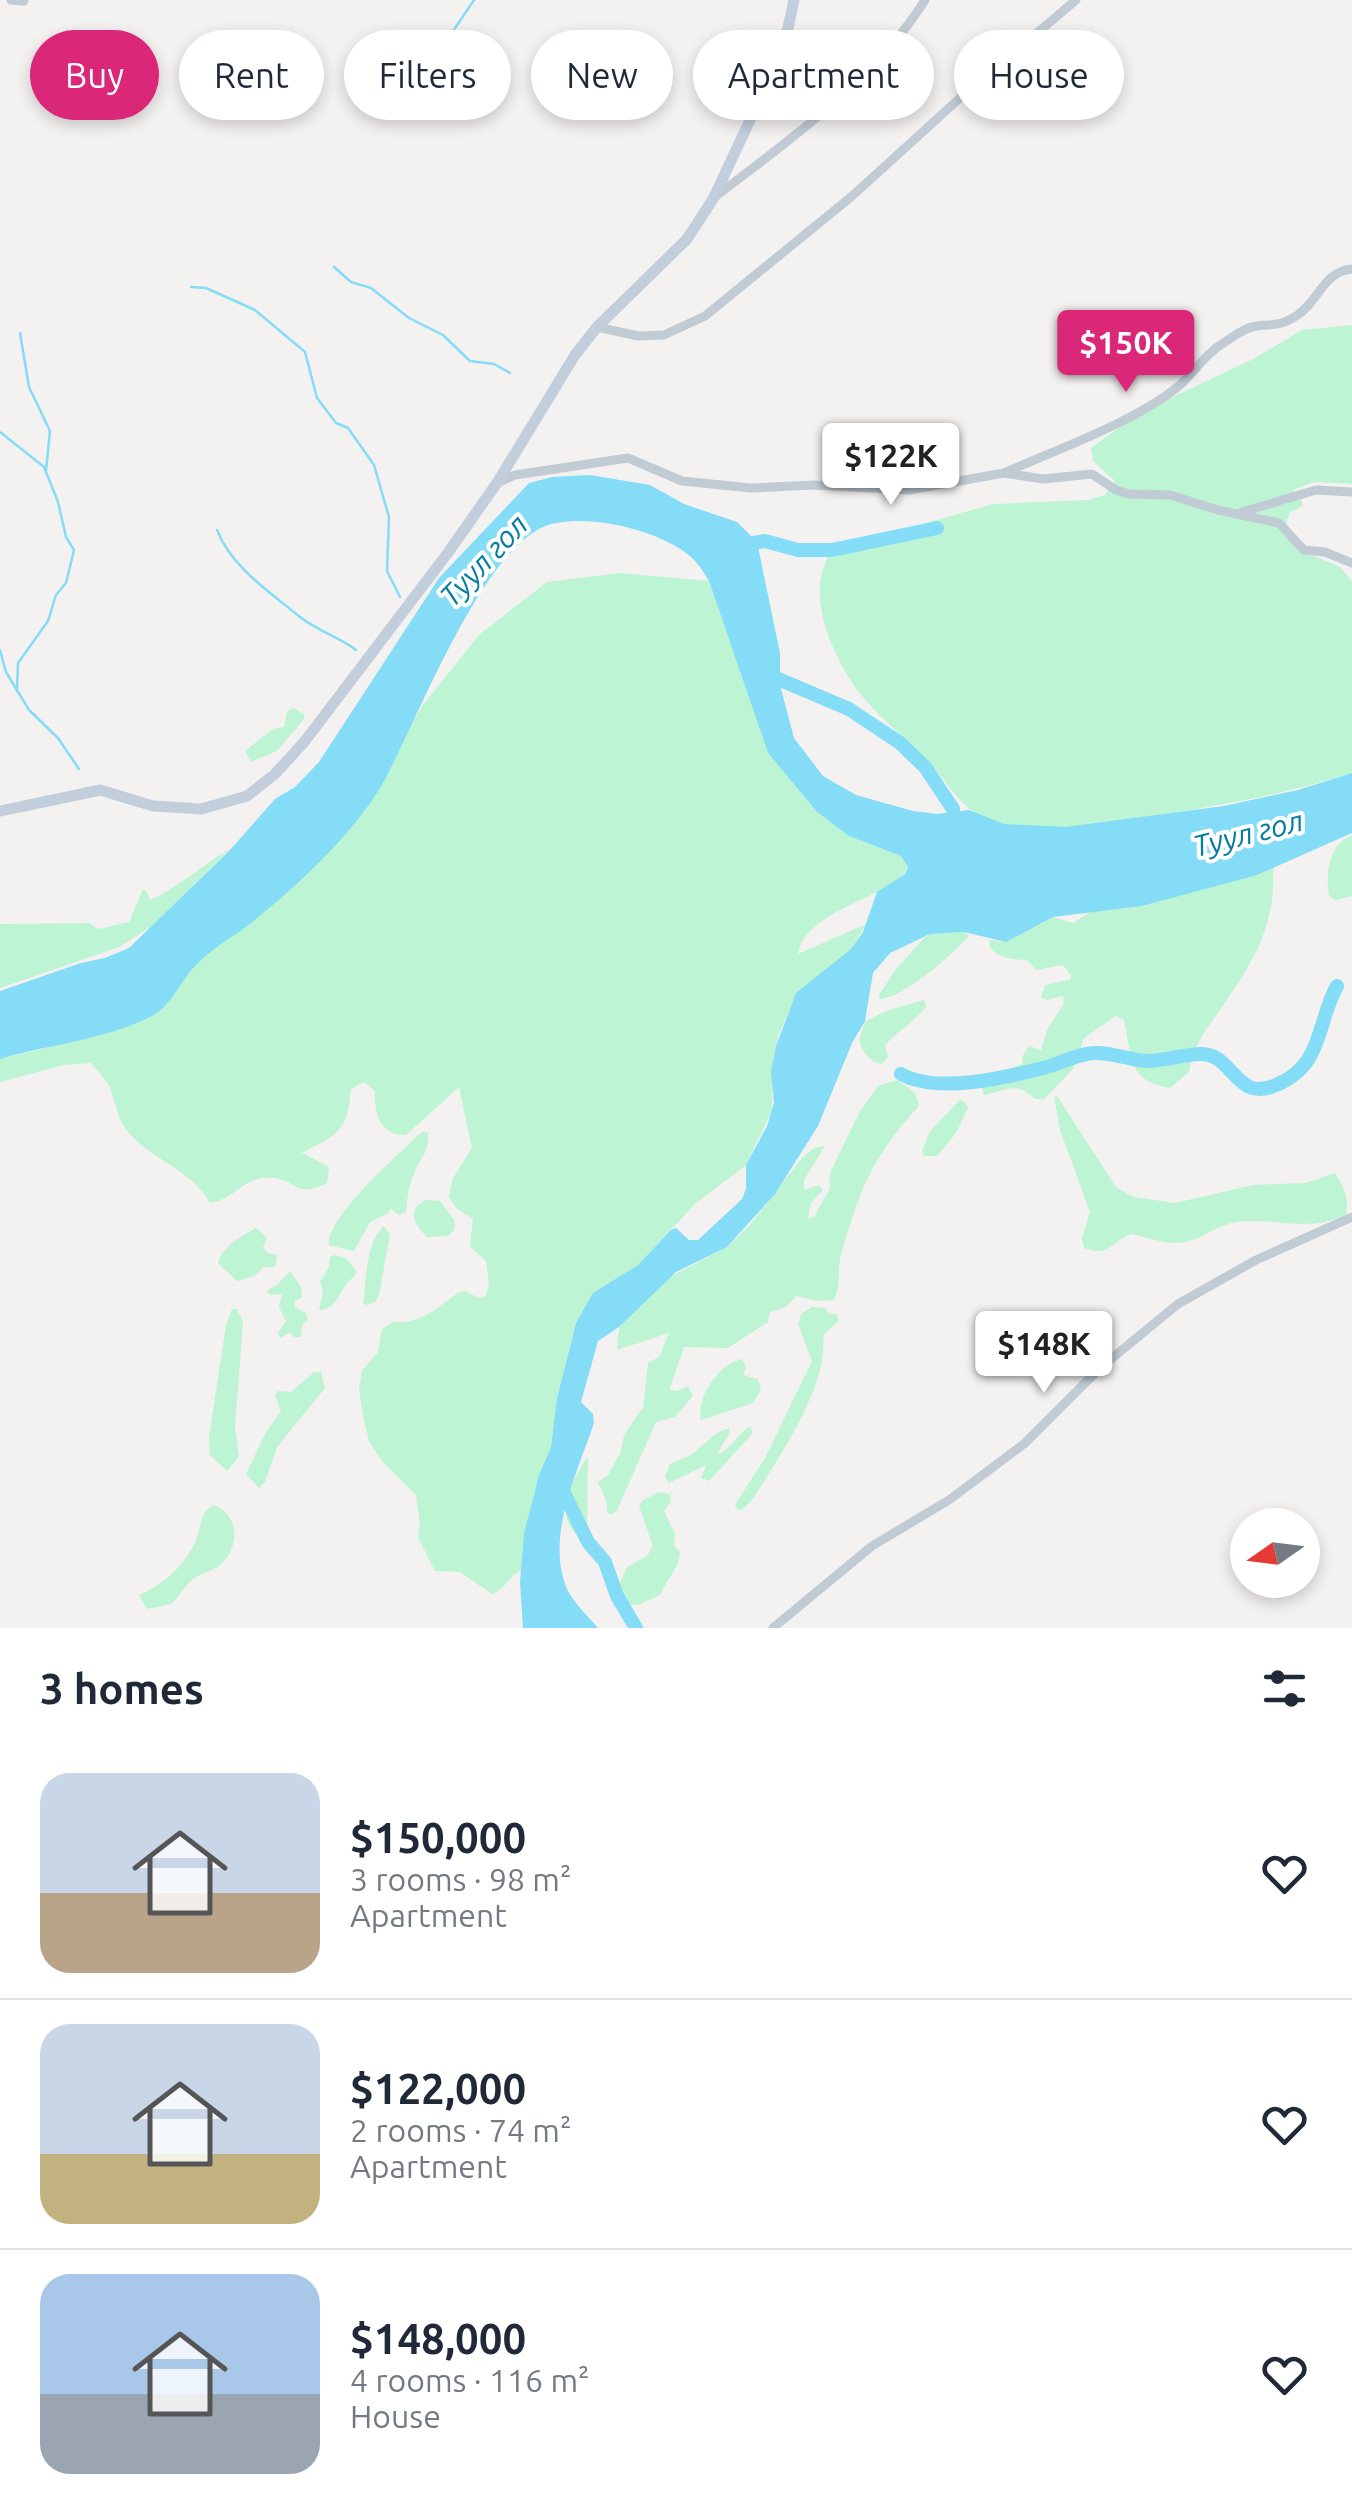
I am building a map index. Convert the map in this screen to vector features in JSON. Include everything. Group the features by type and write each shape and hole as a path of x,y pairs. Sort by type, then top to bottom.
{"main road":[{"path":"0,811 100,790 176,810 217,806 247,796 275,774 305,741 497,484 575,355 597,327 676,253 713,199 766,86 794,0"}],"street":[{"path":"11,0 24,2"},
{"path":"713,199 838,99 913,19 925,0"},
{"path":"597,327 638,336 664,335 704,316 851,197 1076,0"},
{"path":"497,484 514,476 628,458 682,480 751,488 814,485 909,490 1004,473 1154,402 1180,385 1220,345 1250,327 1276,326 1297,316 1314,302 1327,278 1338,270 1352,269"},
{"path":"1004,473 1043,479 1092,474 1129,494 1170,494 1278,523 1304,550 1325,552 1352,563"},
{"path":"1234,513 1261,509 1316,490 1352,492"},
{"path":"774,1628 872,1546 949,1500 1024,1444 1100,1368 1178,1304 1256,1260 1352,1217"}],"green space":[{"path":"1352,325 1352,484 1314,482 1295,489 1291,496 1301,499 1303,506 1290,512 1283,532 1314,556 1340,567 1352,581 1352,773 1245,800 1080,826 1022,827 986,819 968,808 927,760 872,707 845,671 826,627 820,595 832,550 993,504 1088,500 1105,495 1115,481 1093,461 1091,448 1139,413 1253,359 1302,330"},
{"path":"620,573 709,581 768,753 817,812 849,836 901,856 908,867 900,878 833,914 805,938 798,954 866,924 851,950 796,994 773,1058 772,1110 746,1165 695,1204 638,1265 593,1293 576,1323 557,1398 551,1447 539,1475 524,1533 521,1570 492,1594 460,1572 435,1571 418,1537 416,1495 381,1460 369,1441 359,1389 362,1371 378,1352 382,1329 393,1322 419,1319 460,1292 479,1298 486,1295 486,1261 470,1247 473,1219 456,1208 449,1197 452,1180 472,1148 459,1087 406,1135 390,1131 380,1121 375,1091 364,1082 351,1089 347,1115 338,1130 302,1153 329,1167 327,1183 303,1189 275,1178 256,1179 210,1203 193,1182 128,1132 108,1085 91,1063 65,1065 0,1082 0,1059 94,1036 257,918 359,818 392,767 422,706 480,634 547,582"},
{"path":"293,708 304,714 304,719 277,751 251,762 245,751 273,729 284,727 287,711"},
{"path":"1352,835 1352,896 1336,900 1329,896 1330,861 1338,845"},
{"path":"230,849 152,926 119,947 0,988 0,924 89,923 98,929 129,922 143,890 150,900"},
{"path":"1273,867 1271,906 1254,956 1202,1036 1189,1072 1170,1088 1156,1085 1139,1073 1124,1020 1116,1016 1084,1038 1073,1069 1044,1099 1035,1099 1017,1089 984,1095 980,1082 1023,1063 1029,1046 1041,1050 1047,1030 1064,1003 1063,996 1047,1000 1041,997 1045,985 1071,979 1063,965 1036,970 1027,960 1001,956 989,946 990,940 1006,942 1053,917 1073,923 1090,912 1143,906"},
{"path":"964,932 969,936 927,974 880,999 896,969 924,938 930,934"},
{"path":"924,1000 926,1007 885,1045 888,1057 882,1064 870,1059 859,1041 865,1021"},
{"path":"897,1080 915,1093 919,1106 879,1158 862,1192 841,1255 834,1300 797,1296 784,1308 770,1312 768,1322 728,1348 684,1347 669,1390 688,1386 693,1396 675,1417 656,1422 617,1510 612,1515 607,1512 598,1482 608,1475 621,1451 624,1435 643,1407 648,1363 659,1357 669,1333 617,1350 619,1327 666,1279 727,1247 750,1225 802,1158 814,1148 825,1146 804,1180 804,1190 819,1185 823,1190 811,1203 808,1218 814,1217 830,1188 829,1175 859,1113 878,1086"},
{"path":"1057,1096 1116,1187 1134,1197 1175,1203 1253,1185 1306,1183 1335,1173 1345,1193 1346,1215 1305,1224 1237,1222 1179,1243 1132,1234 1106,1250 1084,1248 1082,1239 1090,1212 1060,1130 1054,1097"},
{"path":"960,1100 968,1108 956,1133 937,1156 924,1156 922,1151 930,1131"},
{"path":"423,1131 428,1133 428,1145 411,1181 406,1212 398,1215 391,1208 370,1222 354,1251 329,1245 339,1218 352,1202"},
{"path":"425,1200 440,1201 455,1221 448,1236 427,1237 419,1228 414,1213"},
{"path":"384,1226 390,1235 379,1295 367,1305 363,1304 368,1262 374,1241"},
{"path":"256,1228 267,1238 263,1247 277,1255 275,1267 263,1267 255,1276 237,1281 218,1263 220,1257 228,1246"},
{"path":"334,1255 346,1258 356,1271 335,1302 319,1310 323,1292 320,1282"},
{"path":"290,1271 301,1287 302,1297 294,1307 306,1313 308,1320 302,1325 301,1337 290,1332 280,1338 278,1333 286,1321 279,1307 282,1294 270,1295 267,1291"},
{"path":"812,1307 825,1308 829,1314 836,1314 839,1321 823,1335 818,1376 800,1420 752,1500 742,1510 737,1509 735,1505 765,1458 812,1361 798,1324 801,1314"},
{"path":"232,1309 237,1309 243,1322 235,1427 239,1457 227,1471 210,1455 209,1437 226,1325"},
{"path":"1071,1323 1079,1329 1072,1354 1060,1367 1037,1378 1032,1365 1044,1345 1057,1329"},
{"path":"742,1359 746,1367 743,1375 758,1379 761,1390 753,1403 701,1420 702,1402 711,1383 725,1368"},
{"path":"314,1372 321,1372 325,1388 277,1447 265,1482 259,1488 246,1474 281,1411 275,1396 278,1391 291,1392"},
{"path":"751,1426 752,1434 709,1481 701,1478 706,1465 669,1483 665,1477 670,1464 691,1455 717,1433 729,1428 730,1432 717,1454"},
{"path":"588,1456 587,1536 578,1536 568,1522 566,1505"},
{"path":"659,1492 670,1494 671,1502 664,1511 675,1534 674,1546 680,1552 678,1563 660,1595 638,1605 623,1605 617,1591 627,1567 647,1556 653,1546 639,1506"},
{"path":"213,1505 222,1509 232,1523 234,1540 227,1557 218,1567 192,1580 171,1604 147,1609 139,1595 180,1566 196,1540 203,1516"}],"water":[{"name":"Туул гол","path":"590,475 650,485 684,504 737,522 757,542 780,653 780,685 794,738 823,776 856,795 913,811 938,814 969,810 1004,824 1065,827 1224,806 1352,773 1352,833 1257,875 1142,906 1053,917 1006,942 964,932 930,934 890,953 873,973 865,1021 818,1126 775,1194 727,1247 676,1272 619,1327 598,1341 581,1402 593,1414 594,1423 566,1506 560,1550 568,1591 598,1628 523,1628 520,1582 524,1533 539,1475 551,1447 557,1398 576,1323 593,1293 638,1265 671,1230 676,1228 689,1240 698,1240 742,1199 746,1165 767,1126 774,1103 771,1071 776,1046 796,993 851,949 863,932 877,892 905,874 908,867 901,856 849,836 817,812 768,753 709,581 696,562 678,547 619,526 576,521 541,528 519,544 476,601 391,768 365,810 294,887 196,965 159,1012 115,1031 0,1059 0,991 129,948 230,850 275,799 295,787 319,762 439,578 529,483"}],"waterway":[{"path":"454,30 474,0"},
{"path":"334,267 351,282 371,288 409,318 443,335 470,361 494,364 510,373"},
{"path":"191,287 206,288 255,310 305,352 317,398 336,423 348,428 374,465 389,517 387,571 400,597"},
{"path":"20,333 29,387 50,431 46,470"},
{"path":"0,432 44,467 66,537 74,550 66,583 56,595 48,621 18,663 17,691"},
{"path":"742,545 765,541 798,550 832,550 937,528"},
{"path":"217,530 232,556 265,589 306,622 356,650"},
{"path":"0,650 6,672 29,710 58,738 79,769"},
{"path":"764,673 849,709 900,743 925,767 953,809 954,828"},
{"path":"901,1074 951,1084 1027,1072 1088,1054 1147,1061 1199,1054 1220,1060 1243,1083 1262,1089 1292,1077 1303,1066 1317,1042 1337,986"},
{"path":"561,1487 588,1542 605,1562 617,1596 636,1628"}]}
